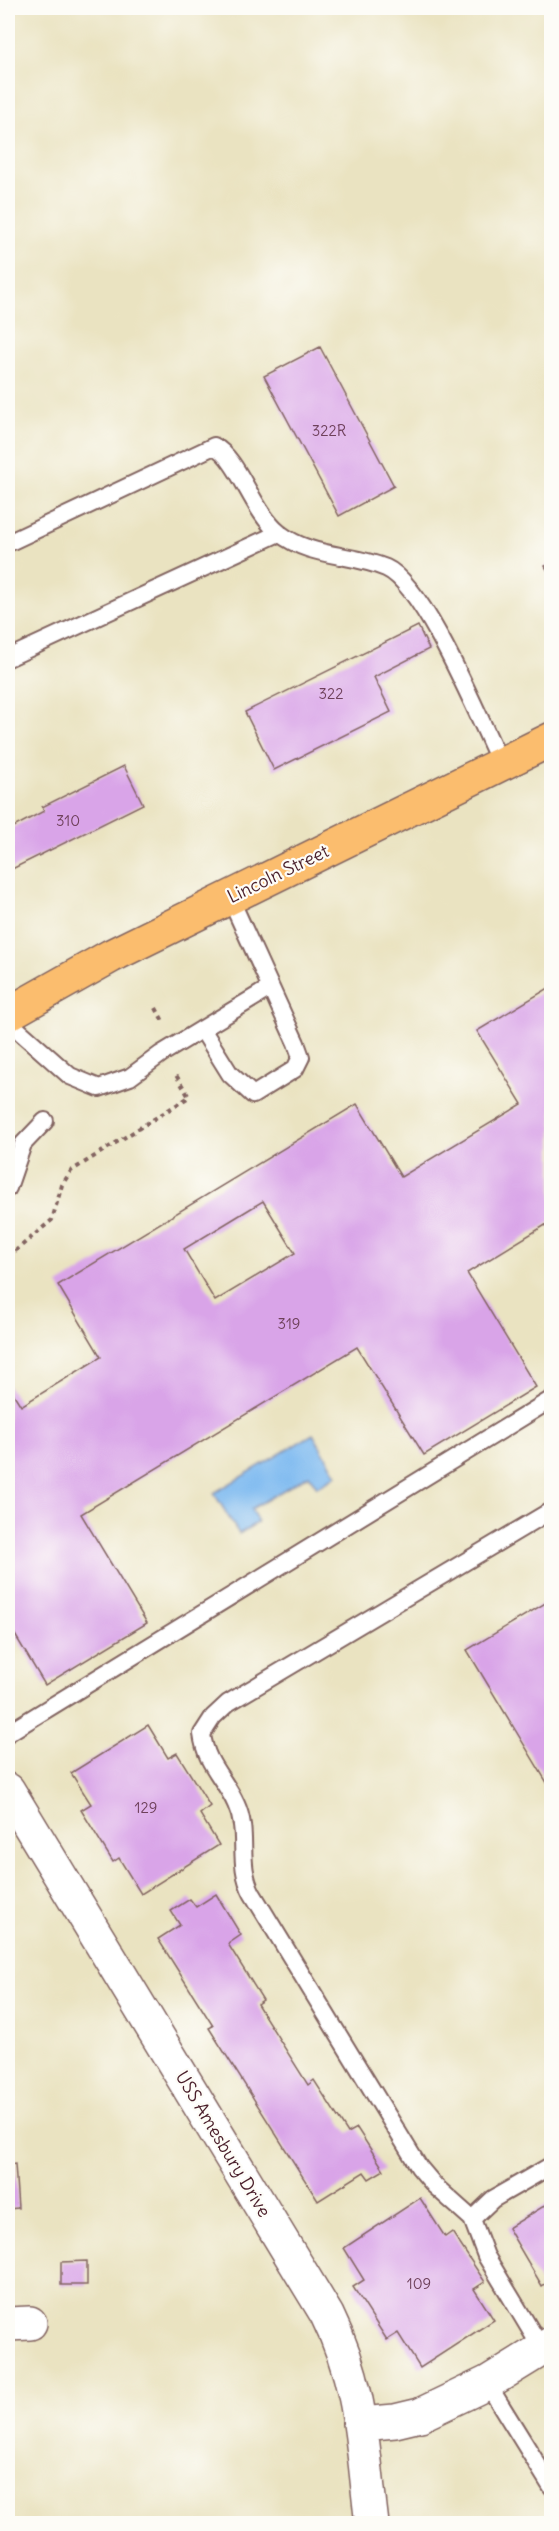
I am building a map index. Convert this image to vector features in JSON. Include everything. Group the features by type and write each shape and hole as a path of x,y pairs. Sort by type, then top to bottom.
{"main road":[{"name":"Lincoln Street","path":"8,1014 111,956 552,740"}],"street":[{"name":"USS Amesbury Drive","path":"8,1790 327,2315 353,2378 361,2424 372,2523"},
{"path":"361,2424 395,2421 420,2415 487,2383 547,2346"}],"lane":[{"path":"8,543 214,446 224,451 246,491 265,519 279,533 306,550 386,568 402,578 430,620 501,764"},
{"path":"8,658 279,533"},
{"path":"202,1029 230,1074 253,1095 264,1091 294,1069 301,1057 230,898"},
{"path":"8,1021 70,1076 99,1088 130,1077 161,1054 270,988"},
{"path":"8,1188 23,1144 45,1121"},
{"path":"8,1733 552,1399"},
{"path":"547,2346 486,2256 472,2219 435,2186 419,2167 252,1893 245,1880 241,1861 244,1828 236,1804 204,1752 202,1734 213,1717 228,1703 552,1510"},
{"path":"472,2219 493,2199 552,2165"},
{"path":"487,2383 552,2488"}],"path":[{"path":"156,1008 166,1026"},
{"path":"8,1257 52,1220 62,1185 71,1171 189,1097 176,1076 183,1071"}],"water":[{"path":"313,1434 337,1475 317,1487 309,1475 251,1509 258,1522 239,1534 214,1493"}],"building":[{"path":"320,347 394,486 339,516 264,376"},
{"path":"552,563 552,578 545,566"},
{"path":"418,626 429,649 374,677 391,712 274,770 245,712"},
{"path":"124,766 143,804 8,871 8,830 44,811 42,807"},
{"path":"552,986 552,1221 467,1273 536,1387 424,1455 357,1347 81,1514 147,1623 45,1685 8,1623 8,1385 21,1406 101,1357 58,1285 357,1104 401,1177 522,1104 477,1031","holes":["263,1201 295,1253 215,1301 184,1249"]},
{"path":"552,1599 552,1791 467,1650"},
{"path":"148,1725 168,1758 177,1753 210,1806 200,1814 219,1845 141,1894 119,1858 113,1862 81,1810 91,1804 71,1773"},
{"path":"216,1894 241,1935 228,1944 263,2000 257,2004 308,2085 314,2080 348,2133 357,2128 384,2170 369,2179 364,2172 318,2201 209,2028 213,2026 158,1939 180,1925 171,1911 190,1899 196,1907"},
{"path":"15,2164 18,2208 8,2209 8,2165"},
{"path":"420,2198 445,2237 452,2232 485,2282 474,2289 494,2320 420,2368 398,2333 387,2340 353,2287 364,2280 344,2248"},
{"path":"552,2201 552,2280 542,2286 508,2228"},
{"path":"9,2223 11,2249 8,2249"},
{"path":"87,2261 87,2285 61,2285 61,2262"},
{"path":"485,2519 486,2524 470,2524 470,2523"}]}
